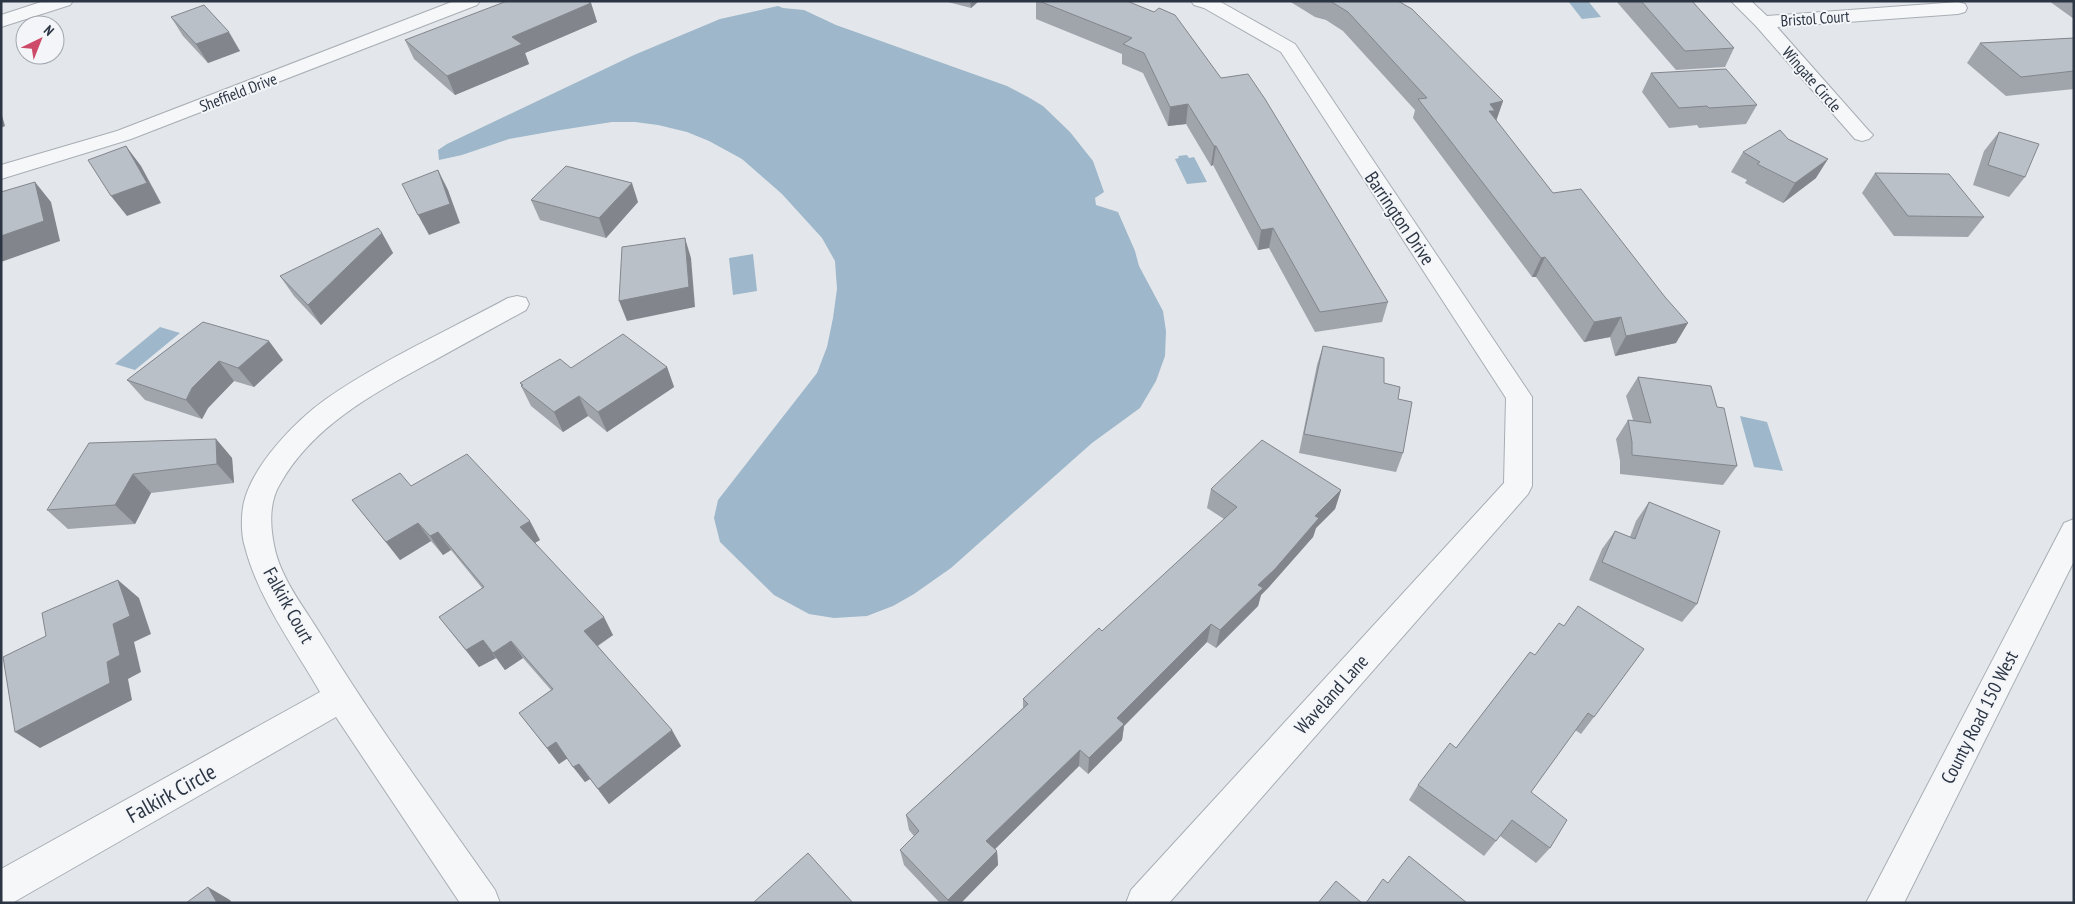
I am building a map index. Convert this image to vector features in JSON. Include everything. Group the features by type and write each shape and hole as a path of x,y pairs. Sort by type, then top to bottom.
{"street":[{"path":"1,21 64,1"},
{"name":"Sheffield Drive","path":"1,172 124,135 471,1"},
{"name":"Barrington Drive","path":"1200,1 1210,4 1288,48 1519,397 1518,486"},
{"name":"Wingate Circle","path":"1740,1 1762,22 1862,135"},
{"name":"Bristol Court","path":"1762,22 1958,8"},
{"name":"Falkirk Court","path":"482,903 342,697 272,582 259,546 258,502 267,480 294,442 312,425 354,393 517,304"},
{"name":"Waveland Lane","path":"1144,903 1518,486"},
{"name":"County Road 150 West","path":"1884,903 2074,531"},
{"name":"Falkirk Circle","path":"1,889 342,697"}],"water":[{"path":"1568,1 1588,1 1601,17 1582,19"},
{"path":"778,6 804,10 836,25 1007,86 1043,106 1070,132 1093,161 1104,192 1095,198 1096,205 1118,212 1135,251 1139,266 1163,311 1166,331 1165,356 1156,381 1140,408 1092,443 951,568 893,606 867,616 834,618 809,614 774,595 720,542 714,518 718,500 817,373 827,347 837,289 835,261 822,238 782,194 742,159 709,141 687,132 635,122 612,122 509,139 462,155 439,160 438,150 447,144 634,55 720,19"},
{"path":"1187,155 1189,158 1194,157 1207,182 1187,184 1175,159 1179,158 1178,156"},
{"path":"753,254 757,291 733,295 729,258"},
{"path":"160,327 180,333 135,370 115,364"},
{"path":"1740,416 1767,422 1783,471 1754,467"}],"building":[{"path":"507,1 588,1 591,3 512,37 522,44 447,76 405,40"},
{"path":"1039,1 1127,1 1154,12 1159,8 1175,15 1221,78 1248,74 1388,302 1320,312 1273,228 1261,230 1216,146 1214,146 1188,104 1170,107 1144,53 1123,44 1132,38"},
{"path":"1330,1 1398,1 1412,9 1503,101 1490,104 1495,111 1489,111 1553,193 1581,189 1665,297 1688,323 1626,336 1621,317 1594,322 1545,257 1541,258 1418,99 1427,98 1348,12"},
{"path":"1641,1 1692,1 1734,48 1685,51"},
{"path":"204,5 229,32 196,44 171,17"},
{"path":"2074,38 2074,71 2021,77 1980,43"},
{"path":"1726,69 1757,105 1679,108 1651,73"},
{"path":"1780,130 1788,139 1828,159 1795,183 1757,164 1760,162 1743,152"},
{"path":"1999,132 2039,144 2025,177 1988,165"},
{"path":"126,146 147,183 111,196 88,160"},
{"path":"566,166 632,183 599,218 531,200"},
{"path":"438,170 450,204 418,215 402,184"},
{"path":"1875,173 1949,174 1984,217 1908,216"},
{"path":"35,182 44,221 1,236 1,192"},
{"path":"378,228 382,233 308,305 280,276"},
{"path":"685,238 689,287 619,301 622,247"},
{"path":"203,322 269,341 238,368 219,361 192,388 186,400 127,380"},
{"path":"623,334 667,367 598,412 579,396 554,412 521,386 523,385 520,383 560,359 571,368"},
{"path":"1323,346 1384,358 1384,383 1400,387 1398,399 1412,402 1403,453 1304,434"},
{"path":"1638,377 1711,386 1717,407 1724,408 1737,466 1632,455 1628,420 1651,423"},
{"path":"216,439 217,464 133,474 115,505 47,510 89,443"},
{"path":"1262,440 1341,490 1315,516 1319,518 1275,569 1258,585 1263,588 1220,630 1211,624 1117,718 1124,724 1089,758 1080,750 986,841 997,851 948,900 900,850 919,831 906,815 1028,704 1023,699 1099,628 1102,631 1237,507 1211,489"},
{"path":"467,454 530,521 520,527 604,617 584,631 672,730 598,789 579,764 573,767 556,742 547,748 519,713 553,689 511,641 493,653 483,640 466,650 439,617 484,587 438,532 430,536 418,523 386,542 352,500 400,473 411,486"},
{"path":"1649,502 1720,531 1697,604 1602,562 1615,531 1635,539"},
{"path":"118,580 130,616 113,624 120,655 107,662 110,683 15,732 3,657 46,636 42,613"},
{"path":"1578,606 1644,649 1594,717 1588,713 1531,792 1567,820 1550,848 1512,820 1496,841 1418,785 1450,743 1456,748 1530,652 1535,655 1559,623 1564,626"},
{"path":"808,853 853,903 753,903"},
{"path":"1409,856 1467,903 1366,903 1383,879 1388,883"},
{"path":"1336,881 1362,903 1318,903"},
{"path":"208,887 217,903 186,903"}]}
